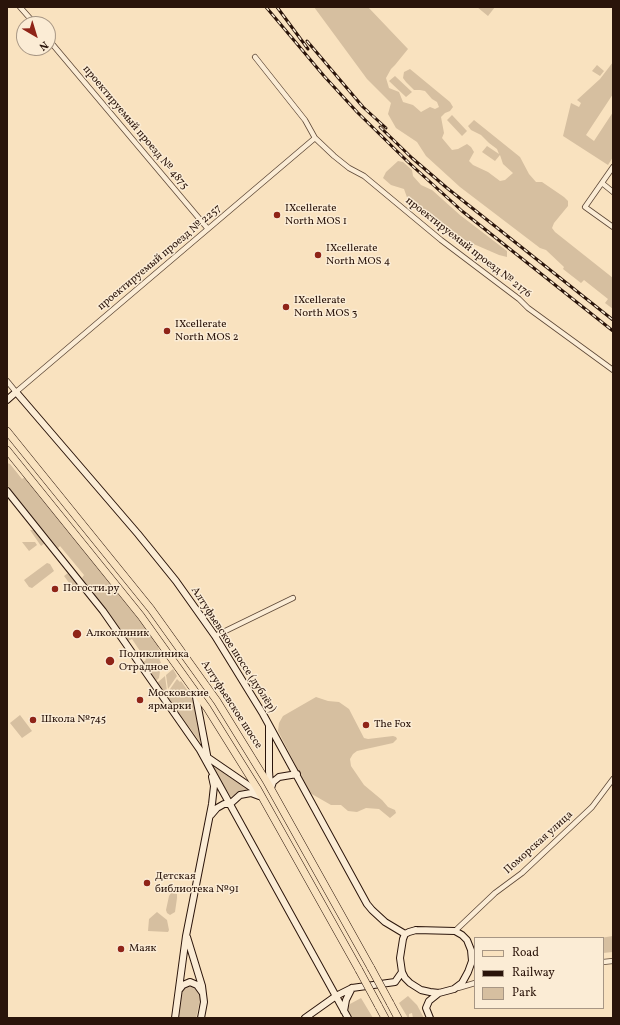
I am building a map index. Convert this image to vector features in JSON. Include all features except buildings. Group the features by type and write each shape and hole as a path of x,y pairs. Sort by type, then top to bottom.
{"main road":[{"path":"7,400 16,392"},
{"name":"Алтуфьевское шоссе (дублёр)","path":"16,392 150,548 179,585 215,636 269,724 367,904 385,922 406,934"},
{"name":"Алтуфьевское шоссе","path":"7,431 169,632 226,714 271,788 399,1018"},
{"name":"Алтуфьевское шоссе","path":"7,450 141,616 224,734 263,798 384,1016"},
{"path":"7,491 103,611 200,750 348,1018"},
{"path":"175,1018 186,936 210,818 214,786 195,691"},
{"path":"269,724 269,771 271,788"},
{"path":"200,750 208,758 250,785 263,798"},
{"path":"271,788 273,782 279,777 297,774"},
{"path":"210,818 217,808 222,805 230,804 240,795 247,793 263,798"},
{"path":"416,930 455,931 467,940 471,950 472,961 463,981 454,989 439,993 421,990 410,984 402,972 400,958 403,940 406,934 416,930"},
{"path":"186,936 203,995 204,1002 201,1018"},
{"path":"304,1018 336,996 352,988 395,982 402,972"},
{"path":"178,993 183,985 190,982 197,985 203,995"},
{"path":"344,1011 346,1000 352,988"},
{"path":"430,1018 426,1008 429,1002 439,993"}],"street":[{"path":"20,7 28,16"},
{"name":"проектируемый проезд № 4875","path":"56,49 208,228"},
{"name":"проектируемый проезд № 2176","path":"255,57 305,120 315,138 334,156 349,168 364,176 441,240 519,299 528,308 613,370"},
{"name":"проектируемый проезд № 2257","path":"16,392 315,138"},
{"path":"613,167 585,207 613,227"},
{"path":"602,184 613,192"},
{"path":"7,381 16,392"},
{"path":"215,636 293,598"},
{"name":"Поморская улица","path":"455,931 494,893 522,873 592,807 613,779"},
{"path":"463,981 473,983"},
{"path":"454,989 473,983"}],"green space":[{"path":"314,7 368,7 408,49 391,69 386,78 389,88 399,92 403,102 413,105 421,112 430,107 435,109 439,107 437,102 425,91 414,90 406,82 403,78 404,72 410,69 450,102 453,107 441,117 444,133 442,138 452,150 458,149 467,144 474,152 469,161 500,181 505,180 513,173 503,164 500,155 495,161 482,152 487,146 499,154 497,149 481,135 471,130 468,126 474,120 520,157 529,174 536,182 542,182 568,201 568,206 554,223 552,228 613,278 613,309 605,303 608,299 584,280 581,283 563,269 564,267 546,250 540,248 460,187 426,156 417,142 396,128 388,114 391,103 367,79"},
{"path":"477,7 495,7 488,16"},
{"path":"613,62 613,94 586,135 594,141 613,112 613,157 608,165 563,136 571,103 579,107 581,103 577,100 600,79"},
{"path":"597,65 604,71 600,76 592,71"},
{"path":"395,76 412,92 406,97 389,81"},
{"path":"452,115 467,131 462,136 447,120"},
{"path":"398,161 403,162 412,170 413,176 421,185 432,190 460,215 507,251 507,257 439,229 409,203 404,189 391,185 383,178 386,172"},
{"path":"7,463 10,464 22,479 25,477 160,646 158,648 166,659 159,658 160,664 151,664 146,667 143,662 146,660 132,639 128,641 82,578 84,575 60,546 58,548 7,485"},
{"path":"30,530 34,530 45,543 41,546"},
{"path":"22,542 35,542 37,545 29,551"},
{"path":"47,563 50,564 54,571 32,588 29,587 24,580"},
{"path":"68,573 78,585 73,588 64,576"},
{"path":"151,666 157,666 160,671 159,678 156,681 147,669"},
{"path":"173,669 177,676 168,689 166,675"},
{"path":"165,676 167,691 165,694 157,683"},
{"path":"177,679 180,682 181,681 188,691 191,690 193,693 201,737 200,742 166,695"},
{"path":"316,697 328,701 339,702 349,709 364,738 396,737 397,739 393,743 357,751 350,759 351,766 364,785 388,807 395,810 396,813 390,818 379,809 366,808 357,812 348,811 341,805 331,805 310,793 278,731 279,723 283,716"},
{"path":"20,715 32,731 22,738 10,723"},
{"path":"213,765 251,789 240,791 231,797 212,767"},
{"path":"171,893 177,894 177,898 175,912 170,915 166,910"},
{"path":"157,912 167,920 168,932 148,931 149,919"},
{"path":"613,936 613,952 604,953 604,937"},
{"path":"185,985 195,985 199,992 200,1000 196,1018 178,1018 181,990"},
{"path":"408,996 417,1005 424,1018 413,1018 412,1013 409,1014 408,1018 399,1003"},
{"path":"361,998 373,1018 351,1018 348,1008 350,1004"}],"railway":[{"path":"266,7 324,76 357,112 407,161 462,211 613,331"},
{"path":"277,7 308,49"},
{"path":"307,41 363,107 386,128"},
{"path":"380,127 412,158 447,188 613,320"}],"place":[{"name":"IXcellerate North MOS 1","path":"277,215"},
{"name":"IXcellerate North MOS 4","path":"318,255"},
{"name":"IXcellerate North MOS 3","path":"286,307"},
{"name":"IXcellerate North MOS 2","path":"167,331"},
{"name":"Погости.ру","path":"55,589"},
{"name":"Алкоклиник","path":"77,634"},
{"name":"Поликлиника Отрадное","path":"110,661"},
{"name":"Московские ярмарки","path":"140,700"},
{"name":"Школа №745","path":"33,720"},
{"name":"The Fox","path":"366,725"},
{"name":"Детская библиотека №91","path":"147,883"},
{"name":"Маяк","path":"121,949"}]}
